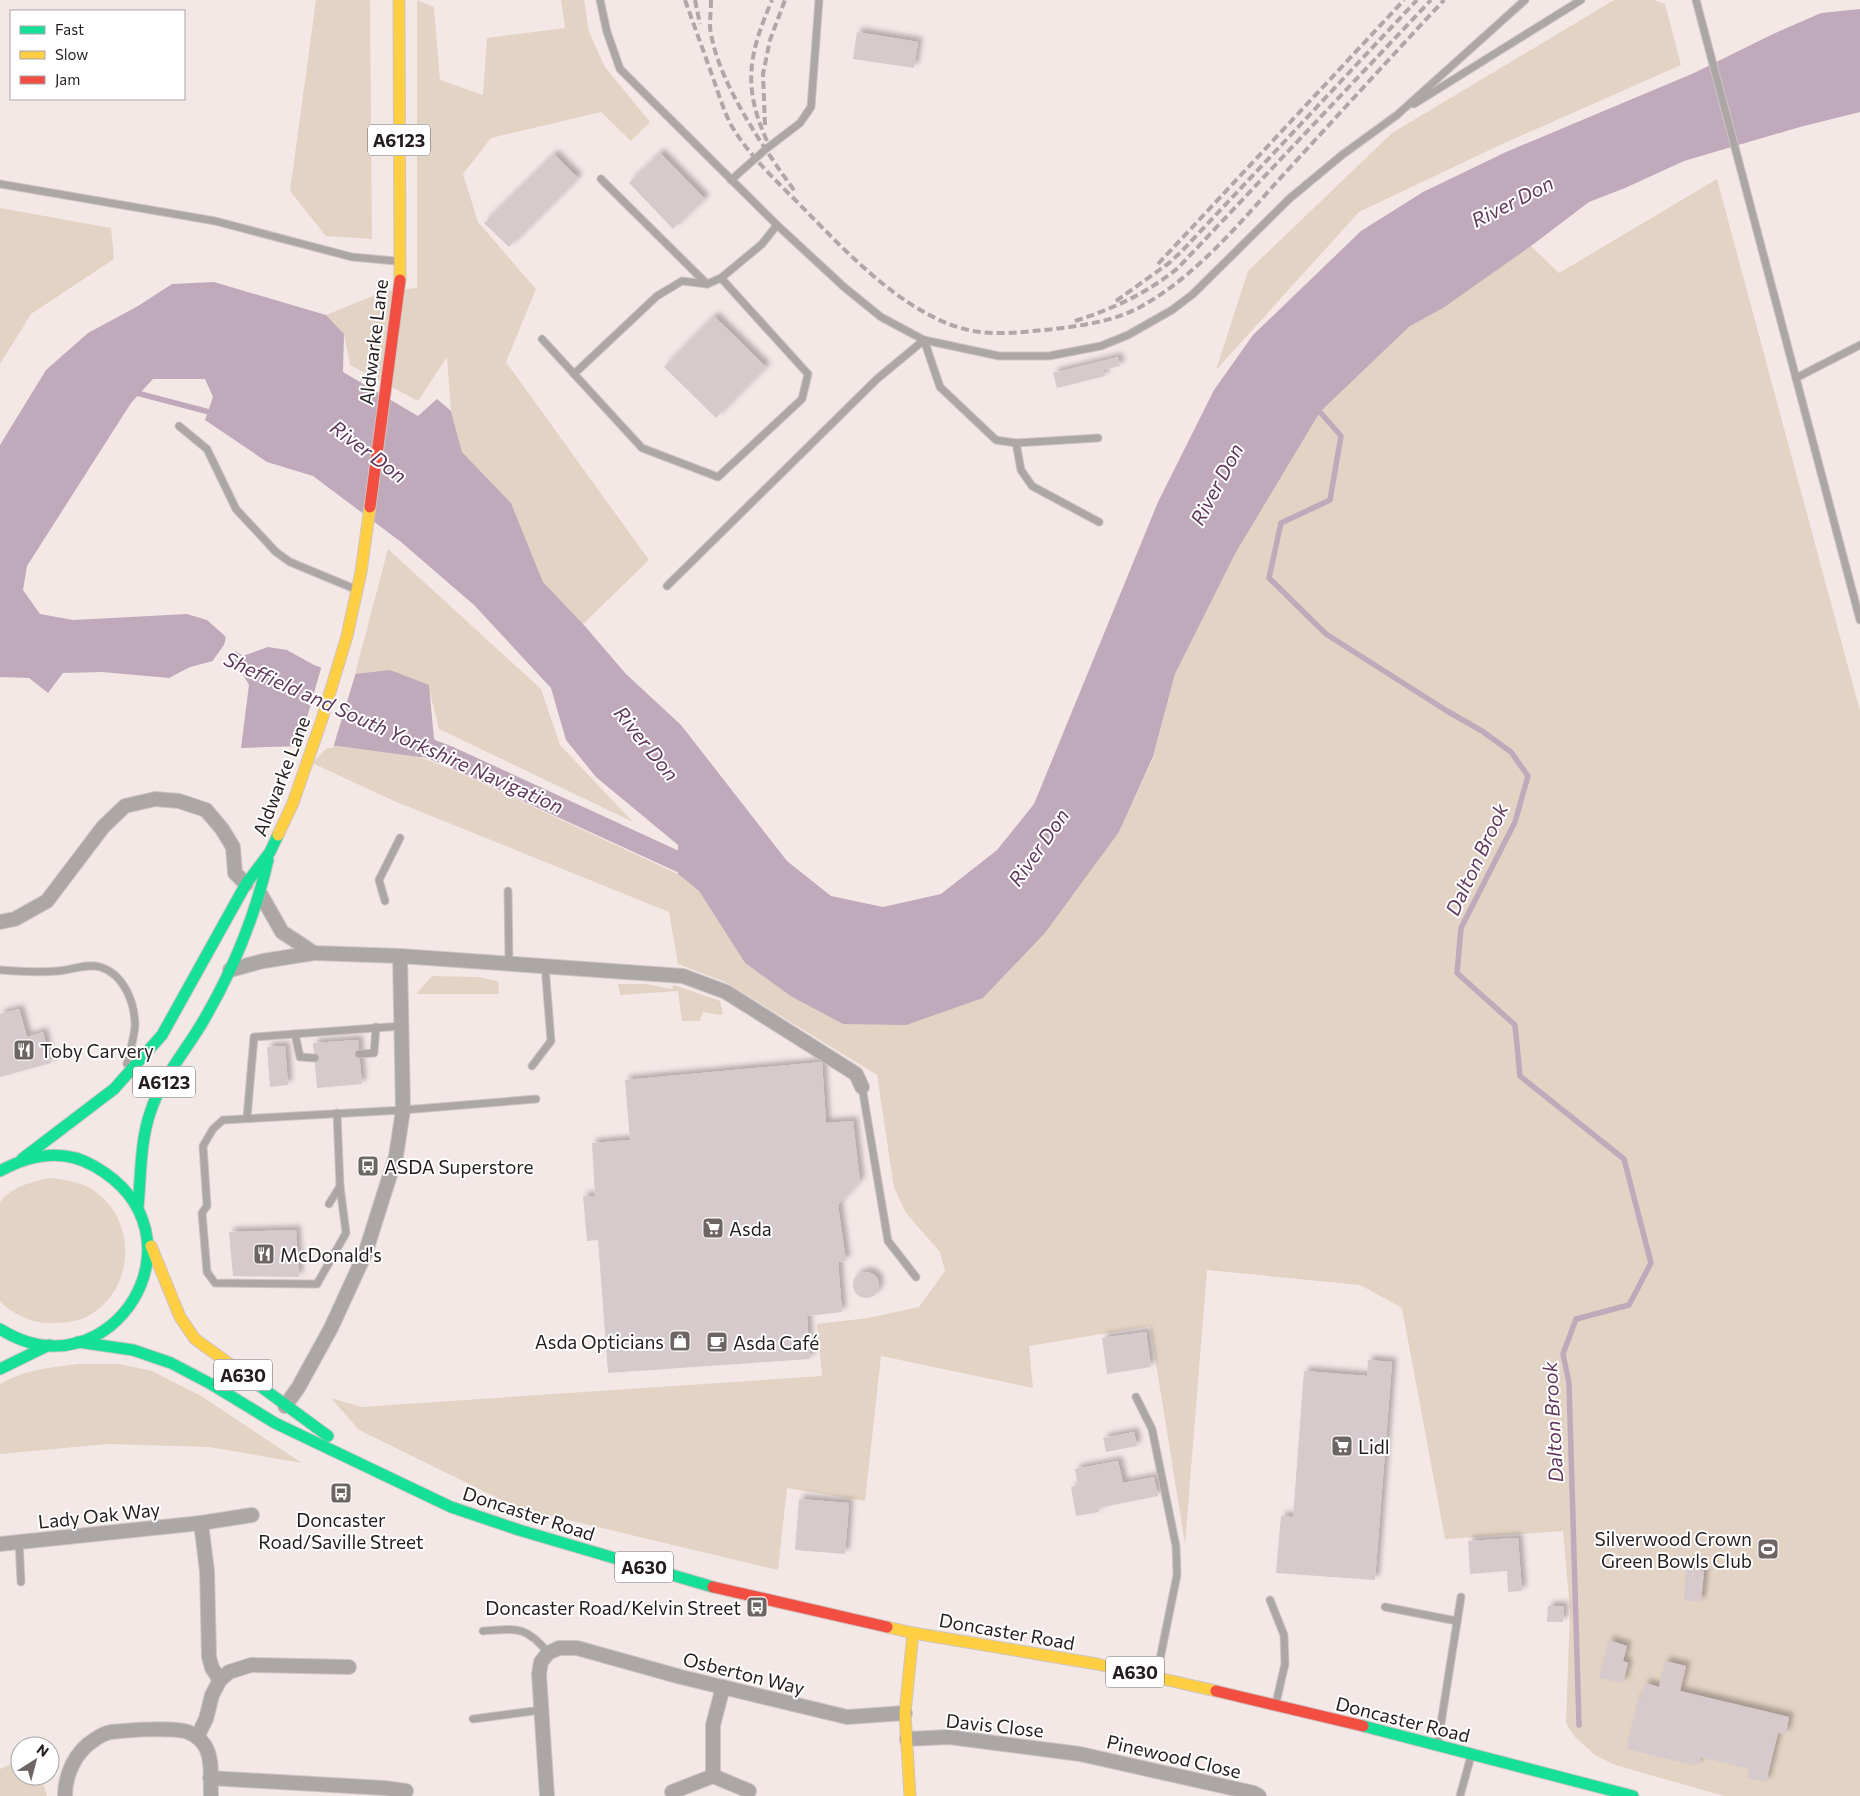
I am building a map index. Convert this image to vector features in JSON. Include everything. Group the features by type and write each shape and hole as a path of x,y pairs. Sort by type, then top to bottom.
{"main road":[{"name":"Aldwarke Lane","path":"22,1159 114,1089 162,1035 246,884 270,852 293,803 322,719 347,636 360,572 400,281 399,0"},
{"name":"Aldwarke Lane","path":"138,1207 147,1122 153,1103 205,1019 230,970 253,918 270,852"},
{"path":"0,1171 22,1159 45,1155 67,1156 89,1162 111,1175 126,1188 138,1207"},
{"name":"Doncaster Road","path":"138,1207 148,1238 180,1317 195,1339 285,1406 384,1474"},
{"path":"0,1329 18,1339 49,1345 78,1342 106,1329 122,1316 135,1299 148,1259 148,1238"},
{"name":"Doncaster Road","path":"78,1342 133,1350 170,1363 211,1384 275,1422 452,1507 519,1530 709,1586 913,1633 1087,1662 1157,1677 1438,1745 1633,1796"},
{"path":"0,1369 49,1345"},
{"path":"910,1796 905,1713 913,1633"}],"street":[{"path":"0,922 15,919 47,901 103,827 125,806 155,798 179,801 206,810 222,829 232,847 235,873 246,884"},
{"path":"260,895 282,932 314,954"},
{"path":"230,970 263,960 314,954 400,956 683,976 726,992 856,1074 862,1087"},
{"path":"285,1406 298,1388 331,1328 365,1254 396,1156 403,1110 400,956"},
{"name":"Lady Oak Way","path":"0,1544 201,1523 252,1515"},
{"path":"201,1523 207,1571 209,1656 212,1668 220,1680"},
{"name":"Osberton Way","path":"548,1653 559,1648 577,1648 723,1687 848,1717 905,1713"},
{"path":"547,1796 538,1674 541,1662 548,1653"},
{"path":"197,1737 206,1719 212,1695 220,1680 229,1672 251,1665 349,1667"},
{"path":"713,1776 713,1726 723,1687"},
{"path":"65,1796 65,1784 70,1769 79,1753 93,1740 109,1732 174,1730 187,1732 197,1737 207,1749 210,1762 211,1796"},
{"name":"Davis Close","path":"907,1739 949,1737 1080,1754"},
{"name":"Pinewood Close","path":"1080,1754 1254,1793 1259,1796"},
{"path":"672,1792 713,1776 749,1792"},
{"path":"210,1778 384,1792 406,1791"}],"lane":[{"path":"600,0 607,32 620,69 776,225 844,287 881,316 924,340 999,356 1049,356 1101,346 1128,335 1172,310 1193,294 1289,199 1342,155 1397,115 1581,0"},
{"path":"731,180 800,123 812,107 819,0"},
{"path":"1397,115 1525,0"},
{"path":"1696,0 1860,620"},
{"path":"601,179 707,284"},
{"path":"0,184 215,221 352,257 400,262"},
{"path":"574,374 657,296 682,281 707,284 721,278 762,244 776,225"},
{"path":"542,339 642,448 718,477 802,399 808,374 721,278"},
{"path":"924,340 940,387 996,440 1016,443 1098,438"},
{"path":"667,586 877,379 924,340"},
{"path":"1796,378 1860,345"},
{"path":"179,426 207,450 236,509 276,552 290,562 356,589"},
{"path":"1016,443 1021,470 1032,486 1099,522"},
{"path":"385,901 379,880 400,838"},
{"path":"508,891 509,963"},
{"path":"0,970 56,972 85,966 98,966 113,973 126,990 134,1010 135,1028 124,1078"},
{"path":"532,1066 551,1041 546,966"},
{"path":"247,1118 254,1037 402,1026"},
{"path":"359,1054 374,1053 376,1027"},
{"path":"295,1034 300,1057 315,1058"},
{"path":"862,1087 888,1241 916,1277"},
{"path":"337,1114 340,1186 346,1233 316,1284 215,1283 207,1272 202,1213 207,1206 203,1146 214,1129 224,1120 403,1110 536,1099"},
{"path":"329,1204 340,1186"},
{"path":"1136,1397 1152,1428 1176,1546 1177,1575 1157,1677"},
{"path":"19,1542 21,1582"},
{"path":"1438,1745 1461,1596"},
{"path":"1270,1600 1284,1635 1285,1664 1275,1706"},
{"path":"1385,1608 1457,1621"},
{"path":"483,1631 522,1630 532,1635 548,1653"},
{"path":"473,1719 541,1710"},
{"path":"1460,1796 1472,1754"}],"shaded area":[{"path":"316,0 370,0 372,239 326,236 290,191"},
{"path":"417,0 434,7 440,80 483,95 487,38 565,28 561,0 584,0 589,32 605,67 650,122 631,141 601,112 491,138 463,174 478,222 536,289 506,362 649,560 583,624 543,582 511,503 462,452 451,411 447,357 418,401 350,365 344,334 326,315 385,291 417,288"},
{"path":"1614,0 1654,0 1665,4 1681,65 1500,145 1359,212 1216,370 1248,271 1392,133"},
{"path":"1717,179 1860,711 1860,1796 1724,1796 1615,1765 1595,1755 1574,1736 1566,1723 1570,1610 1563,1531 1445,1539 1402,1308 1360,1285 1207,1270 1185,1544 1150,1326 1029,1346 1033,1388 881,1356 865,1501 787,1488 778,1570 518,1508 359,1430 331,1398 361,1407 822,1376 817,1324 868,1318 919,1307 945,1271 940,1252 906,1213 894,1188 877,1075 725,982 678,964 669,912 394,801 312,763 330,745 419,757 451,769 678,874 699,891 745,963 792,997 843,1024 983,998 1045,933 1119,832 1153,759 1175,674 1235,554 1320,412 1410,326 1531,246 1559,273"},
{"path":"0,208 111,228 114,259 31,314 0,364"},
{"path":"388,549 541,689 560,745 633,822 439,729 428,685 355,674"},
{"path":"432,976 478,977 498,981 499,994 416,994"},
{"path":"618,984 646,984 671,989 674,985 720,1001 723,1014 703,1012 700,1021 682,1021 678,991 620,995"},
{"path":"50,1178 81,1184 92,1189 110,1206 119,1222 124,1239 125,1257 122,1274 115,1291 103,1305 79,1320 44,1323 30,1320 17,1314 0,1301 0,1202 17,1188"},
{"path":"78,1364 119,1364 152,1371 201,1396 302,1463 209,1447 108,1444 0,1454 0,1384 28,1372"},
{"path":"10,1764 10,1786 44,1786 47,1796 0,1796 0,1769"}],"water":[{"name":"River Don","path":"1860,9 1860,112 1800,127 1684,161 1589,202 1531,246 1443,308 1410,326 1320,412 1235,554 1175,674 1153,757 1119,832 1045,933 983,998 906,1025 843,1024 792,997 745,963 699,891 678,874 678,845 596,777 566,740 551,688 474,605 401,542 313,476 267,462 205,420 213,397 205,379 153,379 131,403 27,566 23,590 40,614 73,620 187,614 207,620 225,636 228,646 243,656 268,647 287,650 314,665 350,678 355,674 390,670 429,685 434,739 443,748 439,757 419,757 330,745 241,748 249,685 240,669 221,659 190,667 169,678 102,672 63,673 48,693 29,678 0,677 0,445 46,370 88,333 138,306 172,284 214,282 326,315 344,334 343,372 418,416 437,399 451,411 462,452 511,503 543,582 583,624 626,674 681,725 787,861 831,896 883,907 941,894 997,850 1034,804 1158,502 1214,390 1253,335 1361,231 1423,192 1506,152 1694,73 1773,34 1821,13"}],"pier":[{"path":"227,634 230,644 236,648 234,656 236,670 220,662 211,663 224,645"},
{"path":"322,665 349,675 356,672 333,748 298,749"}],"building":[{"path":"857,32 918,42 914,68 853,59"},
{"path":"660,153 705,199 673,229 629,183"},
{"path":"554,154 578,178 509,247 484,223"},
{"path":"714,316 766,367 716,418 664,367"},
{"path":"1118,357 1120,366 1103,370 1105,376 1057,388 1053,373"},
{"name":"Toby Carvery","path":"19,1009 27,1037 43,1032 51,1063 0,1077 0,1014"},
{"path":"358,1040 362,1084 317,1088 313,1043"},
{"path":"285,1046 288,1085 270,1087 267,1047"},
{"name":"Asda","path":"822,1062 826,1123 853,1121 860,1181 838,1205 846,1261 838,1262 842,1312 807,1316 810,1359 608,1373 598,1240 587,1241 583,1196 595,1196 592,1143 630,1140 625,1080"},
{"name":"McDonald's","path":"296,1230 299,1277 233,1276 229,1232"},
{"path":"866,1272 875,1276 879,1285 875,1294 866,1298 857,1294 853,1285 857,1276"},
{"path":"1146,1332 1151,1367 1107,1374 1102,1338"},
{"name":"Lidl","path":"1368,1360 1392,1362 1375,1580 1276,1573 1281,1516 1293,1517 1304,1371 1367,1376"},
{"path":"1134,1432 1137,1446 1106,1452 1103,1438"},
{"path":"1118,1461 1123,1483 1154,1477 1158,1496 1098,1508 1099,1512 1076,1516 1071,1487 1078,1485 1075,1469"},
{"path":"799,1499 849,1503 845,1554 795,1550"},
{"path":"1518,1538 1522,1591 1508,1592 1507,1571 1470,1574 1468,1541"},
{"path":"1686,1568 1704,1571 1701,1602 1684,1600"},
{"path":"1548,1606 1564,1606 1563,1622 1547,1622"},
{"path":"1609,1640 1627,1646 1623,1661 1628,1663 1623,1683 1599,1678"},
{"path":"1665,1661 1686,1666 1680,1691 1789,1717 1786,1734 1778,1733 1766,1782 1747,1778 1749,1769 1701,1757 1698,1764 1692,1765 1627,1749 1638,1698 1641,1699 1645,1683 1659,1687"}],"waterway":[{"path":"133,392 213,413"},
{"name":"Dalton Brook","path":"1320,412 1341,436 1330,500 1281,523 1269,578 1326,634 1482,731 1511,752 1528,776 1515,822 1461,928 1457,973 1515,1025 1520,1076 1624,1159 1651,1263 1629,1305 1576,1319 1563,1354 1569,1383 1579,1725"},
{"name":"Sheffield and South Yorkshire Navigation","path":"415,743 449,756 701,872"}],"railway":[{"path":"685,0 731,125 767,171 844,249 886,286 909,303 932,316 956,326 980,332 999,333 1055,329 1100,322 1132,311 1163,293 1219,245 1444,0"},
{"path":"695,0 700,24"},
{"path":"711,0 710,27 714,48 722,69 757,136 796,193"},
{"path":"767,141 754,103 752,70 758,37 772,0"},
{"path":"765,125 763,74 770,40 785,0"},
{"path":"1158,264 1404,0"},
{"path":"1116,301 1169,263 1182,251 1417,0"},
{"path":"1075,321 1129,299 1154,285 1178,268 1431,0"}],"traffic: fast":[{"path":"22,1159 114,1089 162,1035 246,884 270,852 278,835"},
{"path":"138,1207 144,1136 150,1113 167,1076 205,1018 234,961 257,901 268,860"},
{"path":"0,1171 23,1161 46,1156 58,1155 82,1160 94,1166 129,1195 146,1230 146,1266 134,1299 110,1326 78,1343 41,1345 0,1329"},
{"path":"78,1342 133,1350 171,1363 211,1384 275,1423 451,1507 519,1530 713,1587"},
{"path":"0,1369 49,1345"},
{"path":"242,1373 328,1436"},
{"path":"1363,1726 1633,1796"}],"traffic: slow":[{"path":"399,0 400,280"},
{"path":"278,835 293,803 322,719 347,636 361,572 370,507"},
{"path":"151,1246 180,1317 195,1339 242,1373"},
{"path":"887,1627 1097,1664 1216,1691"},
{"path":"910,1796 905,1713 913,1633"}],"traffic: jam":[{"path":"370,507 400,280"},
{"path":"713,1587 887,1627"},
{"path":"1216,1691 1363,1726"}],"place":[{"name":"Toby Carvery","path":"24,1050"},
{"name":"ASDA Superstore","path":"368,1166"},
{"name":"Asda","path":"713,1228"},
{"name":"McDonald's","path":"264,1254"},
{"name":"Asda Opticians","path":"680,1341"},
{"name":"Asda Café","path":"717,1342"},
{"name":"Lidl","path":"1342,1446"},
{"name":"Doncaster Road/Saville Street","path":"341,1493"},
{"name":"Silverwood Crown Green Bowls Club","path":"1768,1549"},
{"name":"Doncaster Road/Kelvin Street","path":"757,1607"}]}
